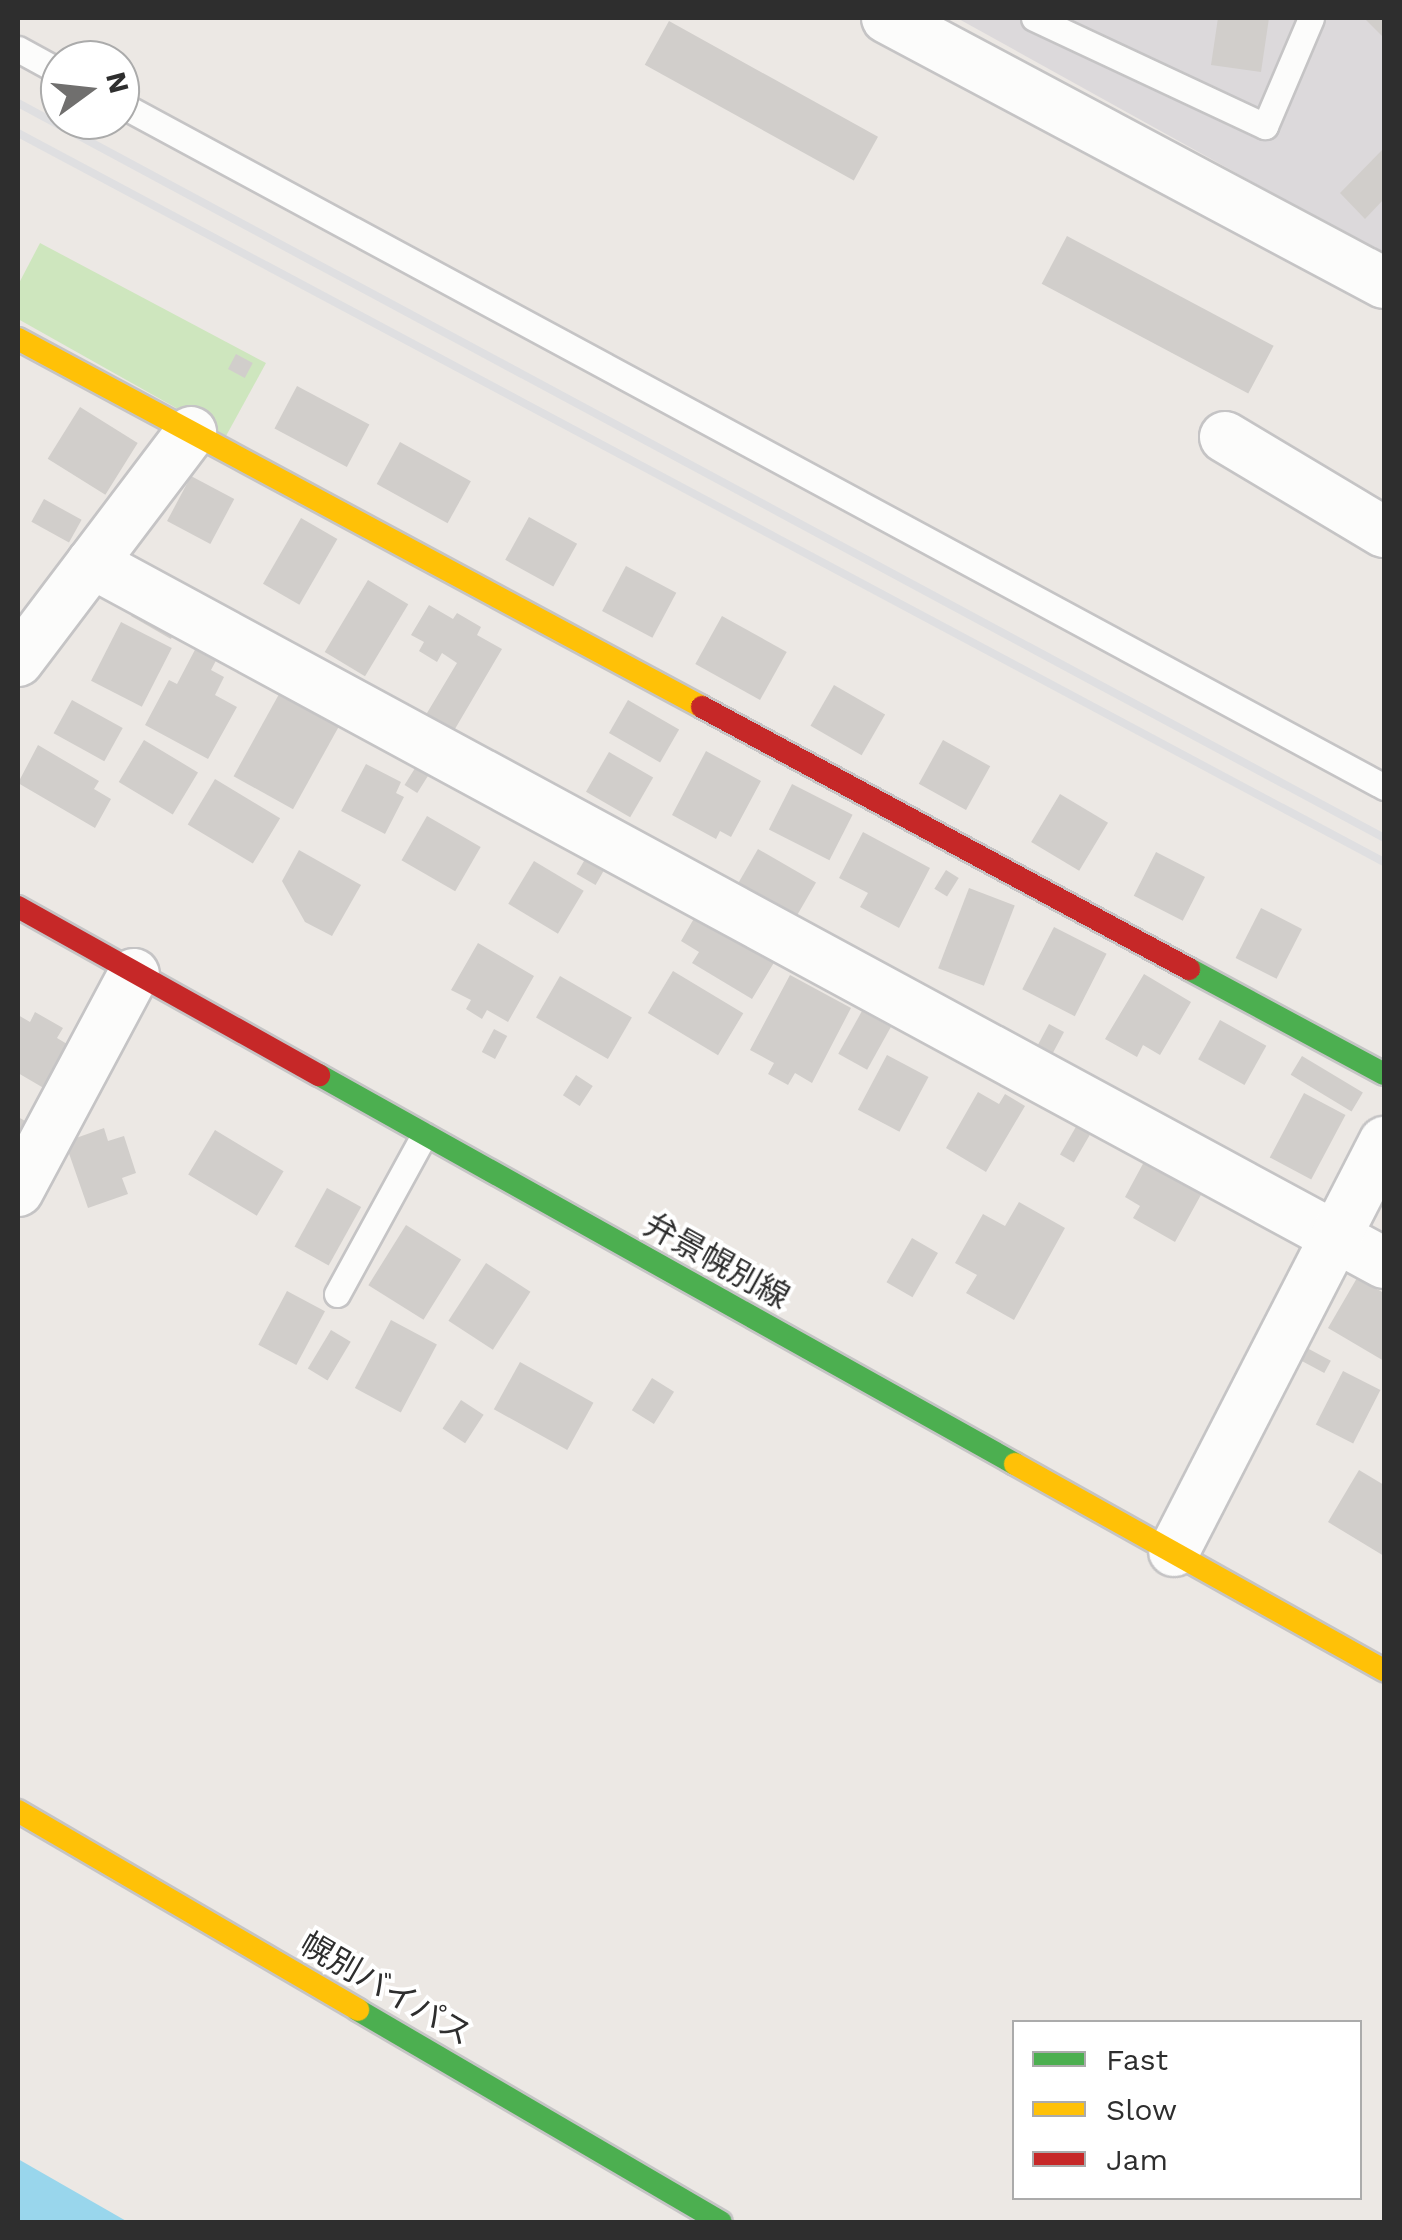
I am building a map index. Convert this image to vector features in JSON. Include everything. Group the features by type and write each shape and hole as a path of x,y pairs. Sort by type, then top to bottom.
{"main road":[{"path":"18,339 1384,1074"},
{"name":"弁景幌別線","path":"18,906 1384,1670"},
{"name":"幌別バイパス","path":"18,1811 721,2222"}],"street":[{"path":"887,18 1384,282"},
{"path":"18,661 191,432"},
{"path":"1225,437 1384,532"},
{"path":"92,563 1384,1263"},
{"path":"18,1192 134,974"},
{"path":"1174,1551 1384,1142"}],"lane":[{"path":"1034,18 1266,126 1312,18"},
{"path":"18,49 40,61"},
{"path":"140,115 1384,787"},
{"path":"338,1294 424,1135"}],"shaded area":[{"path":"957,18 1384,18 1384,255"}],"green space":[{"path":"40,243 266,363 226,436 18,319 18,285"}],"water":[{"path":"18,2159 128,2222 18,2222"}],"building":[{"path":"1218,18 1269,18 1261,72 1211,65"},
{"path":"1364,18 1384,18 1384,38"},
{"path":"669,21 878,137 854,181 645,65"},
{"path":"1384,148 1384,199 1365,219 1340,193"},
{"path":"1067,236 1274,346 1248,394 1042,284"},
{"path":"236,354 253,363 245,378 228,369"},
{"path":"297,386 369,424 347,467 274,428"},
{"path":"80,407 138,443 105,495 48,459"},
{"path":"400,442 471,481 448,523 377,484"},
{"path":"191,476 234,499 210,544 167,521"},
{"path":"44,499 82,520 69,543 31,522"},
{"path":"529,517 577,544 553,587 505,560"},
{"path":"301,518 337,539 299,605 263,584"},
{"path":"626,566 676,593 652,638 602,611"},
{"path":"368,580 408,604 365,676 325,652"},
{"path":"138,604 178,627 171,639 131,616"},
{"path":"429,605 453,619 457,613 481,627 477,635 502,649 452,734 424,718 457,663 442,653 437,662 419,651 424,642 411,635"},
{"path":"722,616 787,652 760,700 695,664"},
{"path":"121,622 172,648 142,707 91,681"},
{"path":"198,644 219,655 211,670 224,677 215,695 237,707 208,759 145,725 169,680 177,684"},
{"path":"834,685 885,714 862,755 810,726"},
{"path":"283,687 342,720 293,809 234,776"},
{"path":"72,700 123,728 104,761 54,733"},
{"path":"628,700 679,730 660,762 609,733"},
{"path":"144,740 198,772 173,814 119,782"},
{"path":"943,740 990,766 966,810 919,784"},
{"path":"38,745 99,781 94,789 111,799 95,828 18,783"},
{"path":"706,751 761,781 731,837 720,831 716,839 672,815"},
{"path":"609,752 653,778 630,817 586,792"},
{"path":"422,757 435,765 417,793 405,785"},
{"path":"366,764 401,782 396,793 404,797 385,834 341,811"},
{"path":"215,779 280,818 253,864 188,824"},
{"path":"792,784 853,815 829,860 769,829"},
{"path":"1060,794 1108,823 1079,871 1031,842"},
{"path":"427,816 481,847 455,891 402,860"},
{"path":"863,832 930,868 899,928 860,907 868,893 839,878"},
{"path":"758,849 816,882 792,924 734,891"},
{"path":"299,850 361,885 332,936 305,922 282,881"},
{"path":"1156,852 1205,877 1183,921 1134,896"},
{"path":"588,854 607,865 596,885 576,874"},
{"path":"534,861 584,891 558,934 508,904"},
{"path":"946,870 959,878 947,897 934,889"},
{"path":"969,888 1015,906 984,986 938,968"},
{"path":"1261,908 1302,929 1277,979 1236,958"},
{"path":"696,915 775,961 752,999 692,963 699,952 681,941"},
{"path":"1054,927 1107,954 1075,1016 1022,989"},
{"path":"478,943 534,976 508,1022 487,1010 482,1019 466,1009 471,1000 451,990"},
{"path":"673,971 743,1013 718,1055 648,1013"},
{"path":"1144,974 1191,1002 1160,1055 1143,1045 1137,1057 1105,1039"},
{"path":"790,975 851,1008 812,1083 795,1073 788,1085 768,1074 774,1063 750,1050"},
{"path":"560,976 632,1017 608,1059 536,1018"},
{"path":"862,1011 891,1027 867,1070 838,1054"},
{"path":"35,1012 63,1028 57,1038 72,1047 47,1090 18,1073 18,1015 30,1022"},
{"path":"1220,1020 1266,1046 1245,1085 1198,1059"},
{"path":"1049,1024 1064,1032 1045,1068 1030,1060"},
{"path":"494,1029 507,1036 495,1059 482,1052"},
{"path":"887,1055 928,1077 899,1132 858,1110"},
{"path":"1302,1056 1363,1093 1352,1111 1291,1075"},
{"path":"576,1075 593,1086 580,1106 563,1095"},
{"path":"978,1092 999,1104 1005,1094 1025,1106 986,1172 946,1148"},
{"path":"1304,1093 1345,1115 1311,1180 1270,1157"},
{"path":"18,1117 27,1122 18,1139"},
{"path":"1077,1125 1091,1133 1074,1162 1060,1154"},
{"path":"104,1128 108,1141 124,1136 136,1173 122,1178 128,1194 88,1208 65,1142"},
{"path":"215,1130 284,1171 257,1216 188,1175"},
{"path":"1145,1160 1202,1193 1175,1242 1133,1218 1140,1206 1125,1197"},
{"path":"327,1188 361,1207 329,1266 295,1247"},
{"path":"1019,1202 1065,1228 1014,1320 966,1293 977,1275 955,1263 983,1214 1005,1226"},
{"path":"406,1225 461,1259 423,1320 368,1285"},
{"path":"912,1238 938,1253 912,1297 886,1282"},
{"path":"486,1263 530,1292 493,1350 448,1321"},
{"path":"1357,1278 1384,1293 1384,1361 1328,1328"},
{"path":"287,1291 325,1311 296,1365 258,1345"},
{"path":"391,1320 437,1344 401,1412 355,1388"},
{"path":"331,1330 351,1342 328,1380 308,1369"},
{"path":"1307,1348 1331,1361 1324,1373 1300,1360"},
{"path":"520,1362 593,1403 567,1450 494,1409"},
{"path":"1343,1371 1380,1390 1353,1444 1316,1424"},
{"path":"652,1378 674,1392 654,1424 632,1410"},
{"path":"461,1400 484,1415 465,1443 442,1429"},
{"path":"1359,1470 1384,1485 1384,1556 1328,1522"}],"railway":[{"path":"18,103 1384,838"},
{"path":"18,133 1384,862"}],"traffic: fast":[{"path":"1189,969 1384,1074"},
{"path":"319,1075 1015,1464"},
{"path":"358,2010 721,2222"}],"traffic: slow":[{"path":"18,339 702,707"},
{"path":"1015,1464 1384,1670"},
{"path":"18,1811 358,2010"}],"traffic: jam":[{"path":"702,707 1189,969"},
{"path":"18,907 319,1075"}]}
